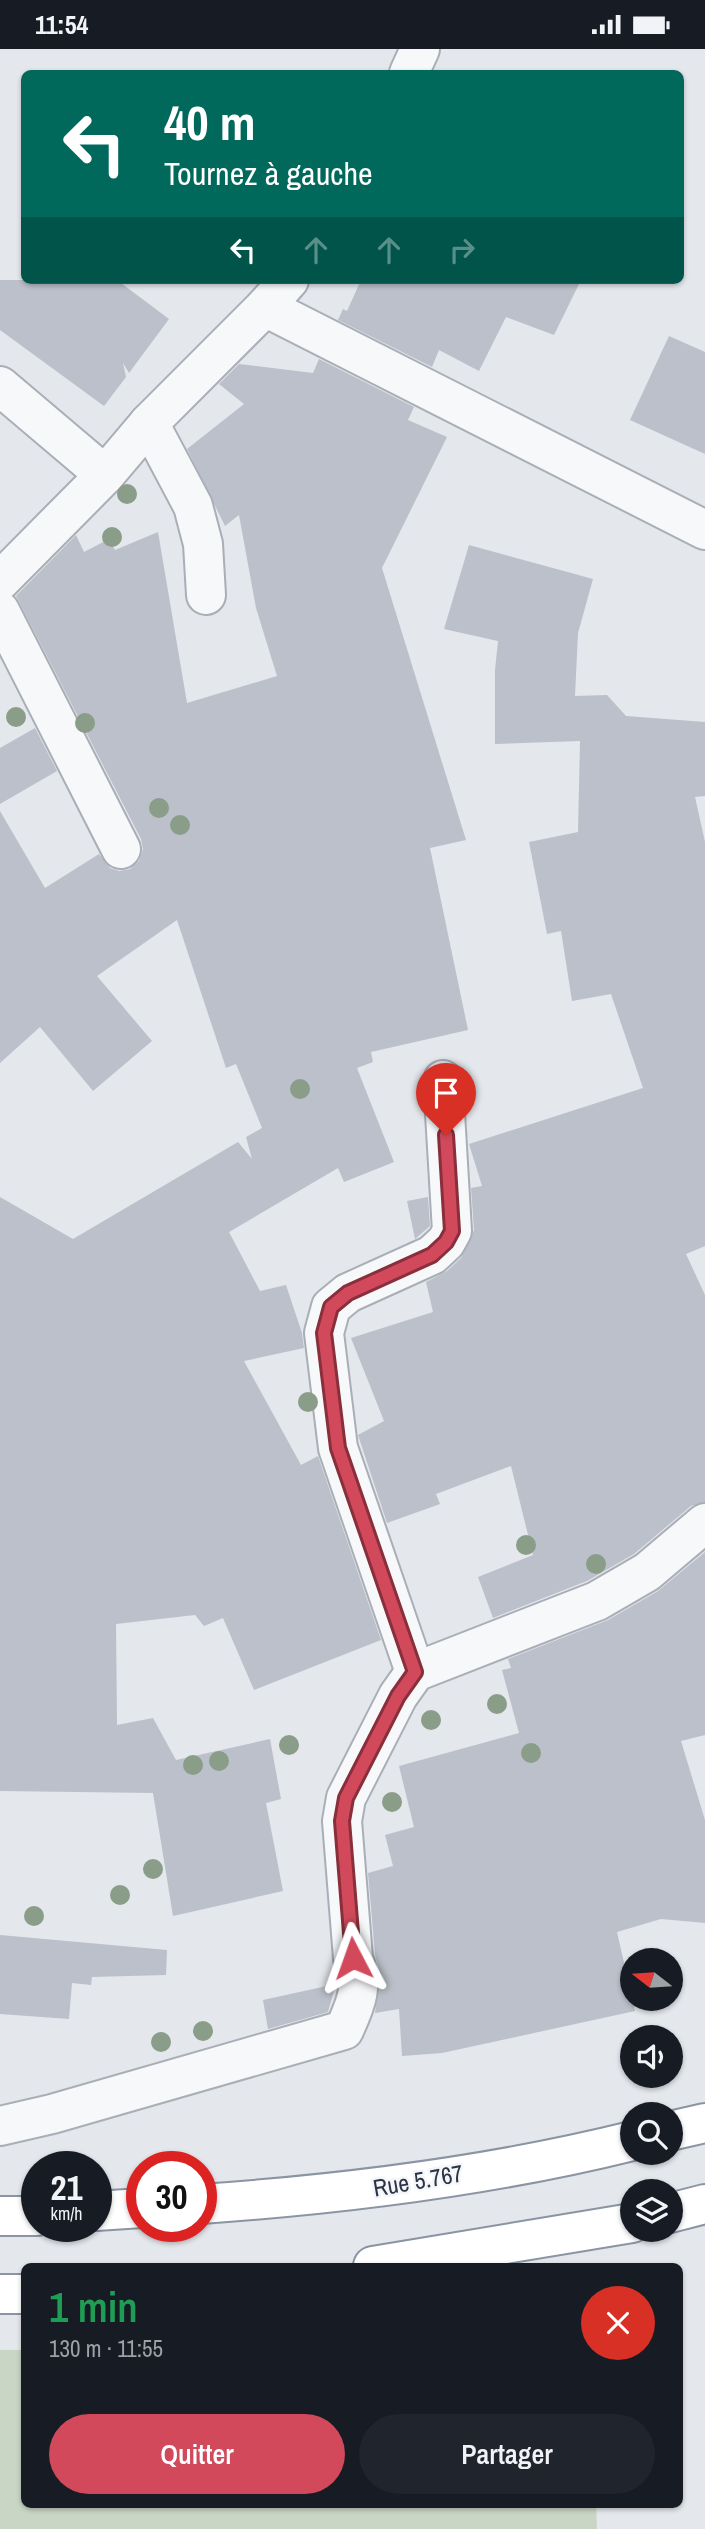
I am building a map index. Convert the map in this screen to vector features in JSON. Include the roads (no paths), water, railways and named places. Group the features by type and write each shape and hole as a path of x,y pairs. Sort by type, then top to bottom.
{"highway":[{"path":"683,2128 705,2123"},
{"name":"Rue 5.767","path":"217,2203 331,2195 587,2152 620,2144"},
{"path":"683,2210 705,2204"},
{"path":"0,2216 21,2215"},
{"path":"391,2263 620,2225"},
{"path":"0,2294 21,2294"}],"street":[{"path":"410,70 420,49"},
{"path":"0,581 105,475 149,423 277,294 705,530"},
{"path":"0,386 105,475"},
{"path":"149,423 193,506 203,544 206,595"},
{"path":"0,611 121,849"},
{"path":"415,1672 338,1448 324,1333 331,1307 348,1293 432,1255 446,1242 452,1231 443,1080"},
{"path":"0,2126 52,2114 344,2030 358,1999 359,1974 353,1958 342,1821 346,1798 398,1696 415,1672 597,1601 647,1572 705,1523"}]}
